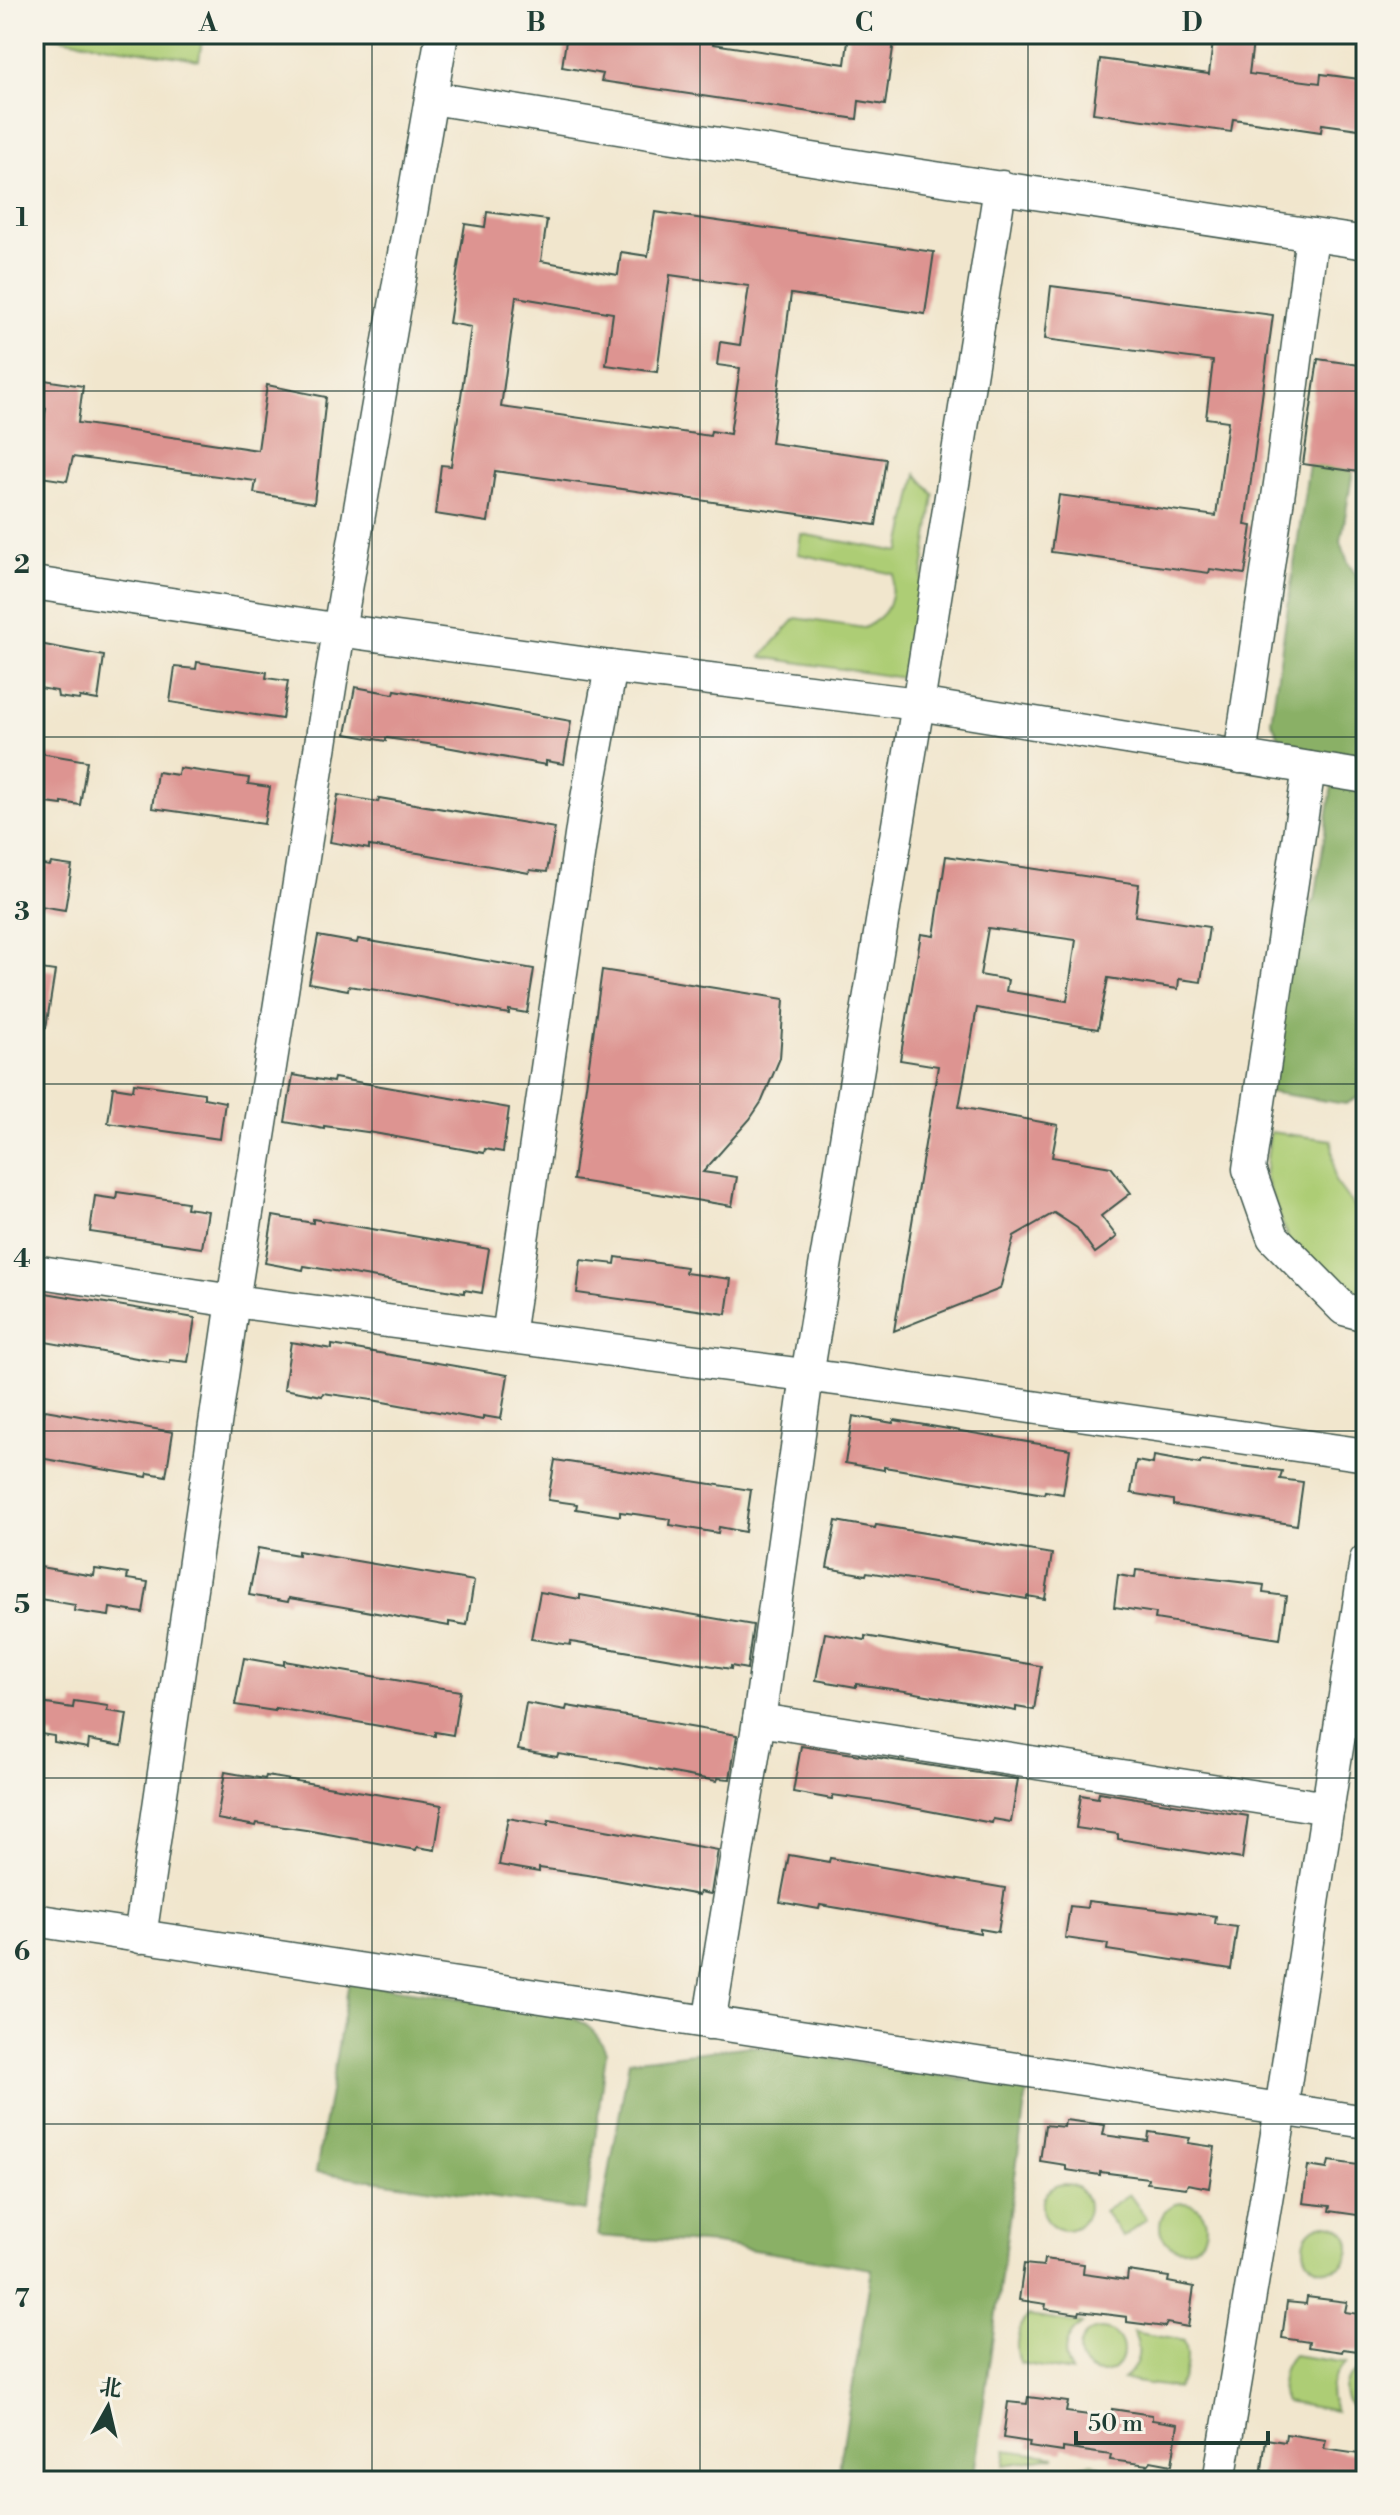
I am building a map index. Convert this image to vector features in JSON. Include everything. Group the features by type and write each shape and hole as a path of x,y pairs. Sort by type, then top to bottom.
{"lane":[{"path":"140,1937 233,1301 339,630 442,34"},
{"path":"432,98 1366,243"},
{"path":"709,2023 759,1720 807,1376 1001,188"},
{"path":"1240,757 1312,235"},
{"path":"34,583 339,630 918,704 1366,777"},
{"path":"508,1336 584,815 611,667"},
{"path":"1309,768 1249,1169 1273,1237 1344,1309 1366,1315"},
{"path":"34,1271 233,1301 807,1376 1366,1455"},
{"path":"1219,2481 1281,2110 1366,1560"},
{"path":"759,1720 1328,1808"},
{"path":"34,1920 1366,2122"}],"green space":[{"path":"34,34 203,34 199,60"},
{"path":"1309,464 1353,470 1341,541 1348,563 1366,590 1366,762 1310,754 1280,738 1271,721"},
{"path":"917,474 934,495 911,656 902,678 761,657 796,618 864,628 885,612 894,574 798,554 801,534 900,552"},
{"path":"1332,786 1366,791 1366,1093 1346,1104 1268,1092 1294,922 1315,900"},
{"path":"1270,1132 1332,1140 1335,1181 1366,1223 1366,1307 1290,1244 1265,1177"},
{"path":"349,1982 567,2014 591,2029 606,2052 586,2211 316,2172"},
{"path":"751,2046 1027,2089 973,2481 837,2481 872,2269 716,2244 598,2236 629,2061"},
{"path":"1065,2184 1081,2191 1088,2207 1081,2223 1065,2230 1049,2223 1042,2207 1049,2191"},
{"path":"1129,2194 1147,2219 1123,2237 1104,2211"},
{"path":"1183,2203 1199,2210 1206,2226 1199,2242 1183,2249 1167,2242 1160,2226 1167,2210"},
{"path":"1327,2224 1343,2231 1350,2247 1343,2263 1327,2270 1311,2263 1304,2247 1311,2231"},
{"path":"1028,2316 1082,2324 1066,2346 1071,2372 1020,2363 1018,2338"},
{"path":"1101,2329 1116,2336 1123,2351 1116,2366 1101,2373 1086,2366 1079,2351 1086,2336"},
{"path":"1133,2332 1184,2341 1186,2366 1176,2388 1122,2380 1138,2358 1138,2345"},
{"path":"1293,2355 1347,2363 1331,2385 1331,2398 1336,2411 1285,2402 1282,2377"},
{"path":"1366,2369 1366,2412 1350,2404 1344,2390 1350,2377"},
{"path":"1007,2450 1055,2457 1004,2465"},
{"path":"1093,2463 1128,2481 1019,2481 1009,2477"}],"building":[{"path":"567,34 715,34 713,44 845,64 849,34 895,34 885,105 859,101 857,119 601,81 603,74 562,67"},
{"path":"1214,34 1254,34 1249,74 1320,83 1321,74 1366,80 1366,130 1322,124 1321,132 1233,119 1231,132 1093,113 1100,59 1209,74"},
{"path":"487,212 547,220 541,261 618,275 621,252 648,256 655,212 934,252 925,314 791,294 771,443 886,459 876,525 495,471 488,522 435,514 441,465 451,466 471,327 449,323 465,224 485,227","holes":["670,275 749,286 740,345 720,342 717,365 740,368 730,434 711,431 710,436 501,407 516,297 613,313 606,365 657,372"]},
{"path":"1051,286 1273,315 1245,525 1252,526 1245,574 1210,569 1209,573 1051,552 1059,495 1216,516 1228,421 1206,418 1213,361 1045,339"},
{"path":"1318,359 1366,366 1366,473 1303,464"},
{"path":"38,379 83,386 78,423 258,450 267,385 326,397 314,503 254,493 256,481 73,457 67,481 34,476 46,408 34,406"},
{"path":"34,643 104,656 98,700 58,697 57,691 34,687"},
{"path":"197,662 267,672 266,678 288,681 282,719 170,702 175,667 196,669"},
{"path":"355,687 394,694 395,690 571,721 564,764 546,761 546,765 435,745 346,734"},
{"path":"34,752 87,761 80,805 40,802 39,796 34,795"},
{"path":"179,768 249,778 248,784 270,787 264,824 152,808 157,772 178,775"},
{"path":"338,795 378,802 379,798 555,828 547,872 530,870 529,873 418,853 330,842"},
{"path":"946,856 1139,884 1135,916 1209,927 1201,982 1179,979 1178,989 1108,978 1098,1029 977,1008 959,1107 1058,1125 1052,1157 1111,1167 1131,1193 1101,1216 1117,1237 1095,1253 1077,1228 1054,1213 1014,1236 1000,1289 894,1331 938,1066 900,1060 921,934 934,936","holes":["988,928 1076,940 1067,1001 1006,991 1008,980 980,975"]},
{"path":"51,863 72,866 65,910 34,905 34,864 50,866"},
{"path":"318,936 357,943 358,939 534,969 527,1013 509,1010 509,1014 398,993 349,986 348,990 309,983"},
{"path":"34,968 55,971 46,1028 34,1027"},
{"path":"602,970 784,999 780,1058 762,1101 703,1172 737,1177 732,1206 573,1180"},
{"path":"293,1075 333,1082 334,1078 509,1108 503,1152 485,1149 484,1153 374,1133 285,1122"},
{"path":"134,1083 204,1093 204,1098 225,1102 220,1139 108,1123 113,1087 133,1090"},
{"path":"117,1192 187,1202 186,1208 208,1211 202,1248 90,1232 95,1196 116,1199"},
{"path":"273,1216 313,1223 313,1219 489,1249 482,1293 464,1290 464,1293 304,1266 303,1270 265,1263"},
{"path":"616,1257 686,1267 685,1273 731,1279 726,1314 577,1293 581,1260 615,1264"},
{"path":"34,1291 195,1318 188,1362 148,1360 34,1340"},
{"path":"291,1342 332,1349 332,1345 508,1375 501,1419 483,1416 483,1420 372,1400 284,1389"},
{"path":"45,1410 173,1432 166,1476 148,1473 147,1477 34,1457 34,1413 44,1415"},
{"path":"853,1416 1070,1449 1063,1494 1045,1491 1044,1494 845,1463"},
{"path":"1154,1456 1200,1464 1201,1461 1282,1471 1280,1479 1303,1482 1297,1525 1173,1505 1173,1500 1131,1493 1136,1461 1153,1464"},
{"path":"555,1460 751,1490 745,1532 719,1527 718,1533 670,1525 671,1519 620,1512 620,1516 576,1509 577,1504 548,1500"},
{"path":"836,1521 1052,1554 1045,1599 1027,1596 1027,1599 827,1568"},
{"path":"258,1548 298,1555 298,1551 474,1581 467,1625 449,1622 449,1626 289,1598 288,1602 249,1595"},
{"path":"34,1566 94,1576 95,1569 128,1574 127,1579 148,1582 143,1613 110,1608 109,1616 74,1611 75,1605 34,1598"},
{"path":"1136,1570 1264,1585 1263,1593 1286,1596 1280,1639 1155,1619 1156,1613 1114,1607 1118,1575 1135,1578"},
{"path":"540,1592 580,1599 580,1595 753,1625 747,1669 731,1666 731,1669 571,1642 570,1645 531,1639"},
{"path":"825,1633 865,1640 865,1636 1041,1666 1034,1710 1016,1707 1016,1711 905,1691 816,1680"},
{"path":"244,1658 284,1665 284,1661 460,1691 453,1735 435,1732 435,1736 275,1708 275,1711 235,1705"},
{"path":"74,1701 108,1706 107,1711 127,1714 122,1746 89,1740 88,1748 54,1742 54,1736 34,1733 34,1702 73,1708"},
{"path":"526,1703 566,1710 567,1706 737,1735 730,1779 718,1778 717,1781 607,1761 518,1750"},
{"path":"801,1746 1018,1779 1011,1822 993,1819 992,1823 882,1802 833,1795 832,1799 793,1792"},
{"path":"225,1772 442,1805 435,1850 417,1847 416,1850 306,1830 217,1819"},
{"path":"1099,1792 1248,1816 1242,1859 1118,1839 1118,1834 1076,1828 1081,1795 1098,1798"},
{"path":"508,1818 548,1825 549,1820 718,1850 711,1894 700,1892 699,1895 588,1875 539,1868 539,1872 499,1865"},
{"path":"789,1855 829,1862 830,1858 1005,1888 998,1932 980,1929 980,1933 820,1905 819,1909 780,1902"},
{"path":"1088,1901 1216,1916 1215,1924 1237,1927 1231,1969 1107,1950 1108,1944 1065,1938 1070,1906 1087,1908"},
{"path":"1065,2120 1105,2125 1103,2135 1148,2141 1149,2132 1190,2138 1188,2143 1215,2147 1209,2188 1147,2183 1148,2178 1066,2170 1066,2165 1040,2161 1045,2125 1064,2127"},
{"path":"1329,2161 1366,2166 1364,2216 1329,2211 1330,2206 1303,2203 1308,2166 1327,2169"},
{"path":"1044,2259 1084,2264 1083,2274 1127,2280 1128,2271 1169,2277 1168,2282 1194,2287 1188,2327 1167,2323 1165,2327 1127,2322 1127,2317 1045,2309 1046,2304 1019,2300 1024,2264 1043,2266"},
{"path":"1307,2297 1347,2302 1345,2312 1366,2315 1366,2352 1308,2347 1309,2342 1282,2338 1287,2302 1306,2304"},
{"path":"1028,2397 1068,2402 1066,2412 1111,2418 1112,2409 1152,2415 1152,2420 1178,2424 1172,2465 1110,2460 1111,2455 1029,2447 1030,2442 1003,2438 1008,2402 1027,2404"},
{"path":"1286,2434 1326,2440 1324,2449 1366,2455 1366,2481 1287,2481 1261,2476 1266,2439 1285,2442"}]}
